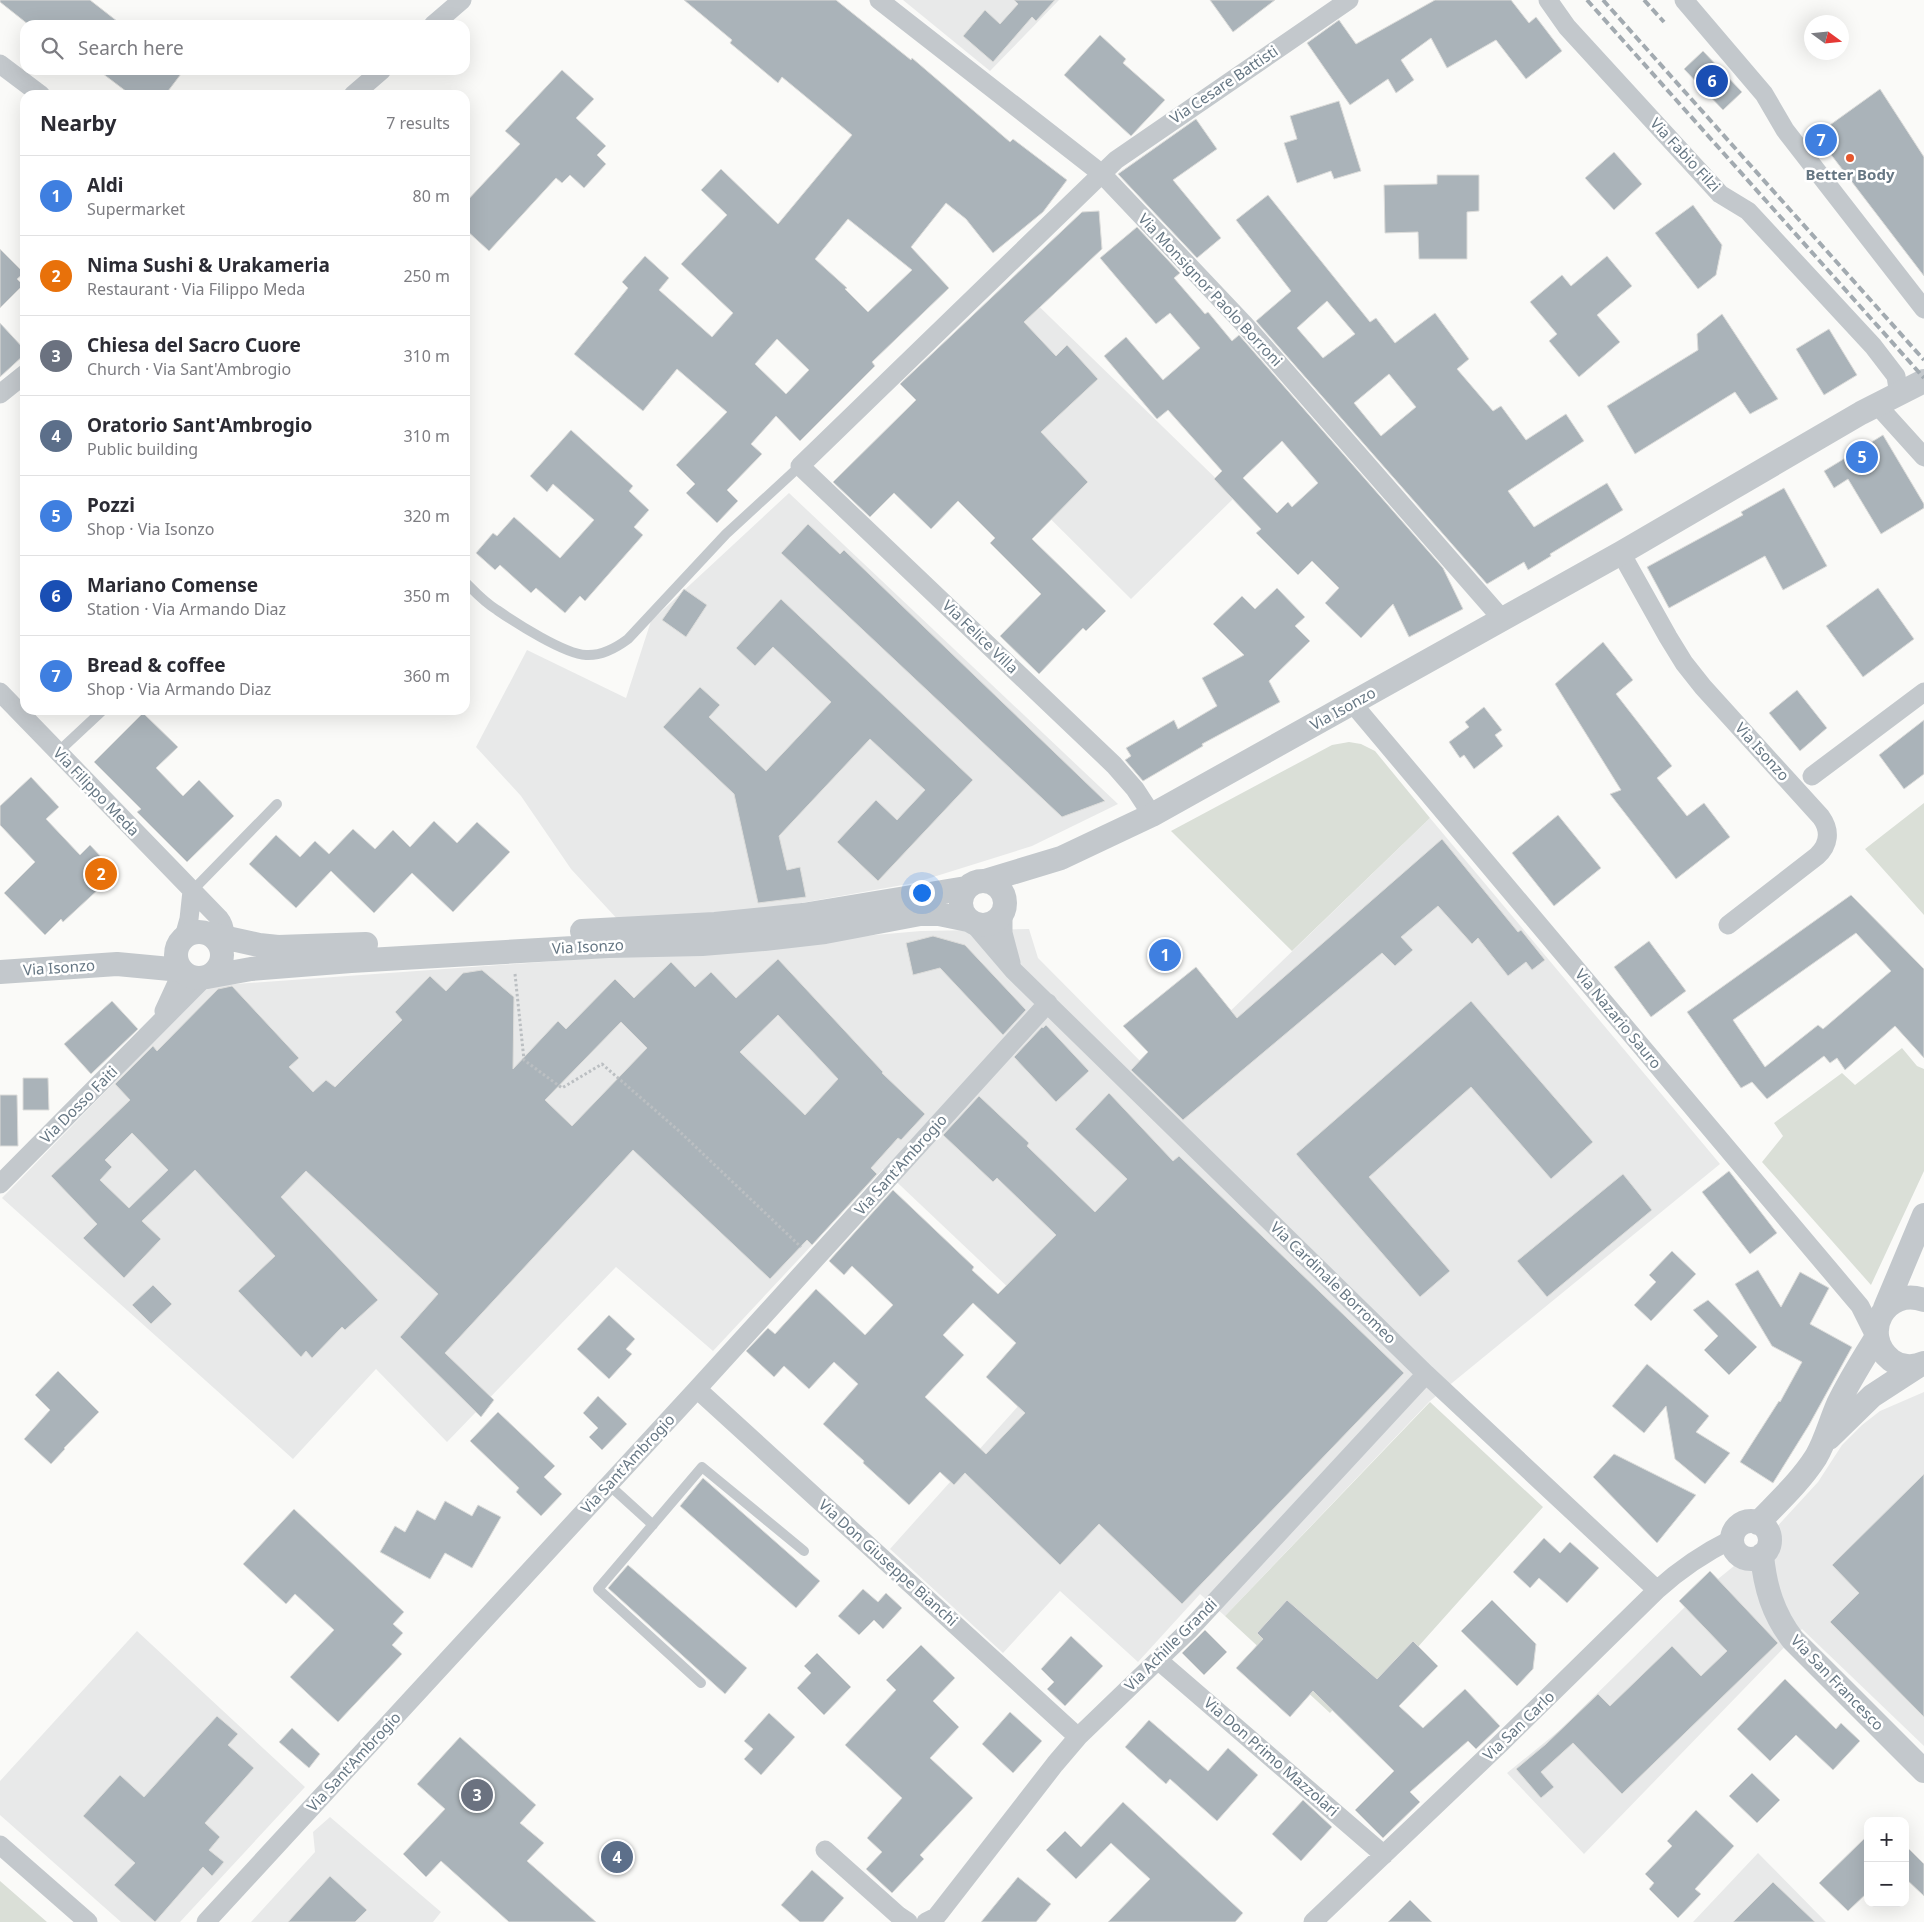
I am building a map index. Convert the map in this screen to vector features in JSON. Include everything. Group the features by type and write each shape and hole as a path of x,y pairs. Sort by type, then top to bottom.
{"street":[{"path":"439,20 462,0"},
{"name":"Via Monsignor Paolo Borroni","path":"879,0 1102,174 1244,324 1503,620"},
{"name":"Via Cesare Battisti","path":"800,466 1128,151 1350,0"},
{"name":"Via Fabio Filzi","path":"1548,0 1567,27 1720,194 1748,211 1873,346 1896,376 1899,395"},
{"path":"1684,0 1764,94 1785,130 1924,309"},
{"path":"0,64 34,90"},
{"path":"360,90 376,75"},
{"path":"0,394 20,378"},
{"name":"Via Isonzo","path":"117,964 182,940 191,933 201,932 219,940 301,948 714,924 819,913 976,885 1061,858 1152,815 1353,704 1621,553 1861,413 1924,381"},
{"path":"1878,406 1924,456"},
{"name":"Via Felice Villa","path":"800,466 1114,765 1135,789 1152,815"},
{"name":"Via Isonzo","path":"1621,553 1684,663 1821,817 1827,830 1826,845 1817,856 1728,925"},
{"name":"Via Filippo Meda","path":"0,692 20,713"},
{"path":"1812,776 1924,692"},
{"name":"Via Nazario Sauro","path":"1353,704 1860,1306 1876,1338"},
{"name":"Via Filippo Meda","path":"22,715 223,922 219,940"},
{"name":"Via Isonzo","path":"1004,907 1061,858"},
{"path":"976,885 998,888 1004,907 993,923 980,925 971,922 961,908 960,901 976,885"},
{"path":"192,891 189,920 182,940 176,950 176,958 193,974 215,973 222,962 219,940"},
{"name":"Via Cardinale Borromeo","path":"1004,907 1003,933 1014,971"},
{"name":"Via Isonzo","path":"0,972 117,964 193,974 512,951 702,944 771,939 825,932 920,914 939,914 971,922"},
{"name":"Via Cardinale Borromeo","path":"971,922 1014,971 1426,1374 1657,1590"},
{"name":"Via Dosso Faiti","path":"0,1184 157,1026 193,974"},
{"name":"Via Sant'Ambrogio","path":"206,1922 609,1485 1048,1004"},
{"path":"1921,1364 1904,1366 1895,1363 1880,1349 1876,1338 1876,1327 1879,1318 1886,1308 1924,1215"},
{"path":"1886,1308 1895,1301 1905,1298 1924,1300"},
{"path":"1823,1444 1838,1405 1876,1338"},
{"path":"1762,1555 1755,1558 1746,1558 1739,1554 1734,1548 1732,1539 1736,1528 1746,1522 1758,1523 1797,1482 1823,1444 1872,1396 1921,1364"},
{"name":"Via Achille Grandi","path":"926,1922 936,1917 1078,1737 1188,1631 1426,1374"},
{"name":"Via Don Giuseppe Bianchi","path":"697,1389 1078,1737"},
{"name":"Via San Francesco","path":"1758,1523 1764,1527 1768,1534 1767,1549 1762,1555 1765,1582 1776,1615 1793,1640 1924,1770"},
{"name":"Via San Carlo","path":"1317,1921 1657,1590 1699,1558 1732,1539"},
{"name":"Via Don Primo Mazzolari","path":"1158,1660 1384,1855"},
{"path":"0,1845 88,1922"},
{"path":"825,1850 908,1922"}],"lane":[{"path":"470,587 496,610 558,647 573,653 587,655 609,651 628,638 726,534 800,466"},
{"path":"58,752 98,715"},
{"path":"192,891 277,804"},
{"path":"701,1683 598,1589 702,1467 804,1551"},
{"path":"609,1485 653,1525"}],"path":[{"path":"512,951 524,1060 562,1088 602,1064 678,1131 815,1260"}],"shaded area":[{"path":"903,0 1059,0 990,71"},
{"path":"1015,283 1235,497 1131,599 914,383"},
{"path":"789,493 1118,804 1032,846 914,883 762,910 620,922 571,869 521,796 476,747 527,650 626,698 651,621"},
{"path":"1349,742 1361,744 1375,751 1430,818 1292,951 1171,831 1332,745"},
{"path":"1924,803 1924,915 1865,849"},
{"path":"1430,818 1720,1164 1430,1401 1225,1616 1200,1594 1138,1662 1060,1591 1003,1653 890,1549 1071,1347 883,1169 713,1351 616,1267 447,1442 376,1369 293,1459 2,1198 208,986 653,954 921,931 1029,929 1038,958 1159,1080"},
{"path":"1902,1048 1917,1066 1924,1069 1924,1171 1871,1285 1762,1162 1783,1136 1774,1123 1842,1073 1855,1085"},
{"path":"1924,1392 1924,1746 1802,1629 1584,1854 1507,1773 1560,1730 1691,1601 1761,1544 1818,1482 1842,1445 1862,1425 1880,1411"},
{"path":"1430,1402 1543,1507 1383,1686 1366,1672 1330,1713 1225,1616"},
{"path":"137,1631 305,1787 180,1922 121,1922 0,1815 0,1781"},
{"path":"330,1817 441,1912 433,1922 251,1922 315,1852 313,1832"},
{"path":"1758,1853 1826,1922 1693,1922"},
{"path":"0,1881 47,1922 0,1922"}],"building":[{"path":"0,0 90,0 116,20 23,20 0,2"},
{"path":"684,0 836,0 911,60 912,58 1010,142 1013,139 1067,180 1043,212 993,253 966,219 946,203 911,247 949,288 872,362 875,366 800,441 776,416 751,444 762,454 727,490 738,501 717,523 686,493 695,484 676,465 727,412 677,369 643,411 574,354 628,288 622,282 645,256 669,278 659,290 712,337 733,313 681,264 727,215 701,190 721,169 778,224 852,135 782,77 778,83 730,43 732,40","holes":["848,219 912,270 868,312 845,289 847,288 815,259","777,339 809,370 786,394 755,364"]},
{"path":"1014,0 1055,0 1036,21 1032,17 993,62 963,36 985,10 1000,24 1018,4"},
{"path":"1210,0 1275,0 1233,32"},
{"path":"1435,0 1511,0 1529,23 1536,17 1562,51 1526,79 1496,40 1447,68 1431,38 1401,60 1414,80 1396,93 1388,79 1350,105 1307,43 1339,20 1356,44"},
{"path":"1100,35 1126,59 1123,63 1165,100 1131,136 1064,75"},
{"path":"1703,51 1742,92 1723,110 1684,69"},
{"path":"562,70 594,99 576,118 606,146 597,155 606,164 584,188 570,175 562,183 556,178 489,251 470,234 470,198 520,144 505,131"},
{"path":"105,75 180,75 169,90 124,90"},
{"path":"1880,89 1924,157 1924,276 1816,135"},
{"path":"1339,101 1361,171 1334,179 1331,171 1297,183 1284,143 1297,139 1290,116"},
{"path":"1196,119 1217,149 1173,180 1221,238 1197,258 1118,174"},
{"path":"1614,152 1642,184 1614,210 1585,178"},
{"path":"1437,175 1479,175 1479,211 1467,212 1467,259 1419,259 1418,232 1385,233 1384,185 1437,184"},
{"path":"1268,195 1370,322 1376,318 1395,343 1435,313 1469,359 1457,369 1493,411 1501,406 1526,440 1566,414 1584,441 1508,491 1534,527 1607,483 1623,510 1550,554 1551,556 1528,570 1524,562 1487,584 1256,321 1291,291 1236,220","holes":["1327,301 1355,334 1323,358 1297,328","1389,374 1416,407 1381,436 1354,403"]},
{"path":"1693,205 1722,245 1716,275 1698,289 1655,233"},
{"path":"1099,211 1102,249 1024,322 1056,356 1067,345 1098,379 1041,432 1088,482 1032,539 1106,611 1086,631 1083,628 1039,674 1000,636 1041,594 990,543 995,538 958,501 931,529 894,493 870,517 833,482 916,400 900,384 1082,212"},
{"path":"1137,227 1180,273 1174,278 1205,314 1208,312 1232,341 1239,335 1443,568 1463,609 1409,637 1393,604 1361,638 1325,603 1339,588 1312,561 1298,575 1256,533 1261,529 1214,479 1222,471 1168,410 1157,419 1104,356 1126,337 1163,380 1200,348 1170,313 1156,324 1100,258","holes":["1282,441 1318,483 1292,507 1288,502 1277,513 1243,478"]},
{"path":"0,249 20,269 20,276 17,279 20,282 20,288 0,308"},
{"path":"1607,256 1632,286 1597,315 1620,342 1579,377 1549,341 1557,334 1530,302 1562,275 1571,286"},
{"path":"1722,314 1778,399 1750,414 1735,392 1635,454 1607,406 1698,350 1697,334"},
{"path":"0,323 20,345 20,359 0,377"},
{"path":"1829,329 1857,375 1824,395 1796,349"},
{"path":"571,430 633,486 629,491 649,510 634,527 643,535 585,601 580,596 565,613 536,588 531,593 500,565 495,570 476,553 493,533 497,536 514,517 560,558 594,520 553,484 547,492 530,476"},
{"path":"1883,435 1924,504 1924,508 1881,534 1848,479 1834,488 1824,471"},
{"path":"1784,488 1827,566 1783,590 1765,556 1669,608 1647,567 1743,515 1741,512"},
{"path":"808,524 840,554 844,550 1105,801 1062,817 781,553"},
{"path":"1277,588 1305,617 1295,626 1310,641 1269,681 1280,702 1202,744 1203,746 1143,781 1125,760 1131,756 1126,748 1174,720 1178,729 1217,706 1202,678 1244,655 1213,624 1242,596 1255,609"},
{"path":"1878,588 1914,639 1863,677 1826,626"},
{"path":"684,589 707,605 686,637 662,620"},
{"path":"781,599 973,780 878,881 837,842 876,800 897,820 925,790 870,739 779,836 787,870 800,867 806,897 758,903 734,794 663,727 700,687 720,705 709,717 766,771 831,702 773,647 755,666 736,648"},
{"path":"1603,642 1633,680 1616,694 1672,766 1657,778 1687,816 1704,803 1730,837 1676,879 1610,794 1621,790 1555,684"},
{"path":"1797,690 1827,728 1800,751 1769,713"},
{"path":"1484,707 1502,730 1495,735 1503,746 1474,769 1464,755 1460,758 1449,742 1469,727 1465,722"},
{"path":"141,715 145,715 178,747 156,768 183,796 199,780 234,816 187,862 137,812 141,809 94,762"},
{"path":"1924,720 1924,774 1904,789 1879,755"},
{"path":"31,777 59,807 46,819 80,855 90,845 116,873 63,922 61,919 45,935 4,893 35,862 0,825 0,806"},
{"path":"1558,815 1601,868 1554,906 1512,853"},
{"path":"434,821 457,843 477,822 510,852 453,912 412,873 374,913 331,871 296,908 249,864 276,835 300,857 315,841 329,854 353,829 375,849 393,830 410,847"},
{"path":"1442,839 1518,932 1521,930 1545,960 1532,970 1526,962 1508,976 1478,938 1472,944 1438,906 1401,937 1413,950 1395,966 1382,953 1183,1120 1131,1070 1148,1052 1123,1026 1196,967 1237,1018"},
{"path":"1851,895 1924,969 1924,1058 1895,1026 1845,1070 1837,1058 1830,1063 1824,1056 1767,1099 1752,1082 1741,1088 1687,1012","holes":["1856,933 1891,971 1823,1029 1818,1025 1765,1067 1733,1020"]},
{"path":"933,936 965,945 1026,1010 1003,1035 940,968 913,975 906,943"},
{"path":"1649,941 1686,991 1651,1017 1614,967"},
{"path":"778,959 882,1073 925,1114 901,1140 898,1138 871,1168 877,1174 812,1245 807,1240 770,1279 633,1150 445,1353 494,1400 481,1417 400,1337 438,1294 306,1171 281,1197 378,1300 345,1330 342,1327 312,1358 306,1351 301,1357 238,1291 275,1256 195,1170 142,1221 161,1239 124,1278 83,1238 97,1224 51,1176 130,1100 115,1084 153,1046 157,1051 218,989 232,986 299,1058 289,1067 313,1092 326,1080 335,1087 402,1020 395,1012 430,976 446,991 463,973 482,970 514,997 513,1069 558,1021 566,1029 615,979 634,998 671,962 695,987 711,972 736,998","holes":["778,1015 838,1079 805,1115 740,1052","621,1022 647,1048 572,1126 545,1100","132,1133 168,1170 129,1208 100,1180 112,1167 105,1160"]},
{"path":"112,1001 138,1029 91,1074 64,1044"},
{"path":"1471,1001 1593,1142 1551,1179 1471,1087 1369,1177 1450,1271 1420,1297 1296,1154"},
{"path":"1046,1025 1089,1071 1056,1102 1014,1057"},
{"path":"23,1078 48,1078 49,1110 23,1110"},
{"path":"1109,1093 1173,1161 1179,1156 1404,1373 1182,1604 1099,1524 1060,1565 965,1473 954,1485 940,1472 909,1505 823,1424 858,1384 834,1362 809,1389 784,1366 774,1377 746,1351 768,1328 775,1334 816,1289 865,1335 893,1305 852,1266 844,1275 829,1261 893,1190 974,1267 972,1270 998,1294 1056,1235 997,1178 993,1182 943,1135 979,1096 1029,1143 1027,1146 1095,1212 1127,1179 1075,1129","holes":["973,1303 1016,1343 986,1377 1025,1413 986,1454 925,1397 964,1355 943,1335"]},
{"path":"0,1095 17,1095 18,1146 0,1146"},
{"path":"1729,1171 1777,1233 1750,1254 1702,1192"},
{"path":"1623,1174 1652,1210 1547,1297 1517,1261"},
{"path":"1672,1251 1696,1274 1651,1321 1634,1305 1656,1282 1649,1275"},
{"path":"1758,1270 1781,1307 1800,1272 1829,1288 1810,1324 1852,1347 1809,1425 1773,1483 1740,1462 1780,1402 1802,1362 1772,1346 1735,1284"},
{"path":"153,1285 172,1304 151,1324 132,1305"},
{"path":"1708,1300 1757,1347 1729,1375 1704,1350 1718,1336 1693,1310"},
{"path":"609,1315 635,1339 626,1349 632,1354 609,1379 577,1349"},
{"path":"1647,1364 1709,1416 1696,1432 1730,1453 1705,1484 1675,1459 1666,1406 1644,1433 1612,1406"},
{"path":"58,1371 99,1412 51,1464 24,1439 50,1410 35,1395"},
{"path":"598,1396 627,1424 602,1450 589,1437 598,1428 583,1413"},
{"path":"498,1412 555,1466 544,1477 562,1494 541,1516 516,1492 519,1488 470,1441"},
{"path":"1614,1454 1696,1495 1657,1543 1593,1477"},
{"path":"1924,1474 1924,1717 1830,1622 1859,1593 1832,1565"},
{"path":"703,1478 820,1581 796,1608 680,1506"},
{"path":"445,1501 472,1516 478,1505 501,1517 472,1568 445,1553 430,1579 380,1552 395,1526 405,1532 417,1510 435,1520"},
{"path":"294,1509 404,1612 393,1624 403,1633 392,1645 402,1654 338,1722 290,1677 334,1630 295,1594 286,1604 243,1564"},
{"path":"1544,1538 1560,1553 1570,1542 1599,1568 1567,1603 1539,1578 1530,1588 1513,1572"},
{"path":"628,1565 747,1668 725,1694 608,1588"},
{"path":"1710,1571 1778,1643 1622,1794 1573,1743 1541,1772 1554,1787 1541,1798 1516,1769 1546,1744 1598,1694 1610,1706 1672,1646 1701,1676 1727,1651 1679,1601"},
{"path":"863,1589 878,1602 886,1593 902,1608 883,1629 874,1620 859,1635 838,1616"},
{"path":"1287,1600 1377,1679 1413,1641 1438,1666 1399,1706 1423,1728 1465,1689 1500,1726 1476,1749 1468,1741 1410,1792 1420,1802 1383,1838 1355,1810 1394,1771 1313,1691 1290,1717 1236,1668 1263,1639 1257,1633"},
{"path":"1492,1600 1536,1644 1533,1669 1517,1686 1461,1631"},
{"path":"1205,1630 1227,1652 1204,1675 1182,1653"},
{"path":"1071,1636 1103,1666 1065,1706 1047,1689 1054,1682 1041,1669"},
{"path":"921,1645 955,1678 933,1701 959,1727 930,1758 973,1798 920,1855 924,1859 892,1893 866,1869 882,1852 867,1838 902,1798 845,1745 896,1690 886,1680"},
{"path":"817,1653 851,1687 824,1715 797,1688 811,1673 804,1666"},
{"path":"1785,1679 1836,1729 1841,1723 1860,1741 1833,1770 1796,1735 1770,1761 1737,1729"},
{"path":"1010,1712 1042,1741 1013,1773 982,1744"},
{"path":"769,1713 795,1737 761,1775 744,1759 753,1749 744,1741"},
{"path":"217,1716 238,1734 228,1745 254,1768 205,1823 220,1837 209,1850 224,1862 212,1876 203,1867 155,1922 114,1885 135,1863 83,1816 120,1775 144,1797"},
{"path":"1149,1720 1208,1771 1228,1748 1258,1775 1217,1821 1170,1779 1166,1784 1125,1747"},
{"path":"292,1728 320,1754 309,1768 279,1742"},
{"path":"460,1737 536,1805 520,1823 544,1843 527,1861 596,1922 509,1922 441,1861 426,1877 403,1854 445,1809 417,1784"},
{"path":"1752,1773 1780,1800 1757,1823 1729,1796"},
{"path":"1303,1800 1332,1827 1301,1861 1272,1834"},
{"path":"1123,1802 1243,1913 1235,1922 1108,1922 1150,1879 1111,1843 1076,1879 1046,1850 1065,1831 1081,1847"},
{"path":"1696,1810 1734,1846 1695,1889 1701,1894 1678,1918 1649,1889 1654,1883 1645,1874 1672,1846 1667,1841"},
{"path":"1864,1839 1864,1896 1848,1911 1819,1883"},
{"path":"1909,1849 1924,1864 1924,1896 1909,1882"},
{"path":"812,1870 844,1898 823,1922 800,1922 781,1905"},
{"path":"330,1876 367,1910 355,1922 288,1922"},
{"path":"1018,1877 1051,1904 1036,1922 981,1922"},
{"path":"1773,1882 1815,1922 1733,1922"},
{"path":"1410,1900 1432,1922 1388,1922"}],"railway":[{"path":"1587,0 1924,378"},
{"path":"1603,0 1924,360"},
{"path":"1644,0 1664,22"}],"place":[{"name":"Mariano Comense","path":"1712,81"},
{"name":"Bread & coffee","path":"1821,140"},
{"name":"Better Body","path":"1850,158"},
{"name":"Pozzi","path":"1862,457"},
{"name":"Nima Sushi & Urakameria","path":"101,874"},
{"name":"Aldi","path":"1165,955"},
{"name":"Chiesa del Sacro Cuore","path":"477,1795"},
{"name":"Oratorio Sant'Ambrogio","path":"617,1857"}]}
